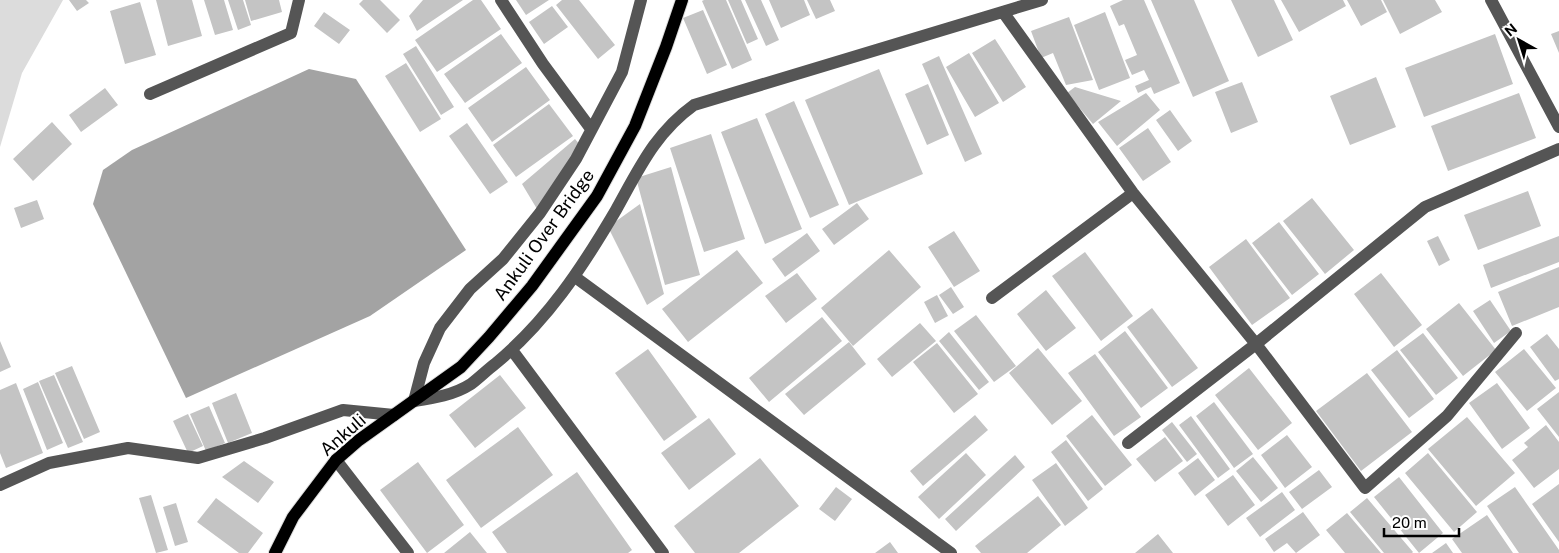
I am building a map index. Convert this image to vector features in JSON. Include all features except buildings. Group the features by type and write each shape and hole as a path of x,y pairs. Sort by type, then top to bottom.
{"main road":[{"name":"Ankuli Over Bridge","path":"461,367 532,286 597,196 634,126 666,48 682,0"},
{"name":"Ankuli","path":"274,553 293,517 336,460 359,440 461,367"}],"street":[{"path":"150,94 291,33 299,0"},
{"path":"501,0 543,64 591,129"},
{"path":"641,0 622,72 576,159 540,213 503,258 470,289 440,328 424,363 414,401 444,396 471,384 512,350 575,277 658,138 677,117 694,105 1042,0"},
{"path":"1491,0 1559,127"},
{"path":"1003,12 1133,193 1256,344 1365,488 1447,416 1516,333"},
{"path":"1128,443 1256,344 1425,207 1559,149"},
{"path":"992,298 1133,193"},
{"path":"575,277 951,553"},
{"path":"512,350 663,553"},
{"path":"0,485 49,463 128,448 198,458 265,438 343,410 394,415"},
{"path":"336,460 408,553"}],"shaded area":[{"path":"0,0 63,0 22,73 0,147"},
{"path":"309,69 356,79 466,250 370,316 186,398 93,204 103,170 132,150"}]}
